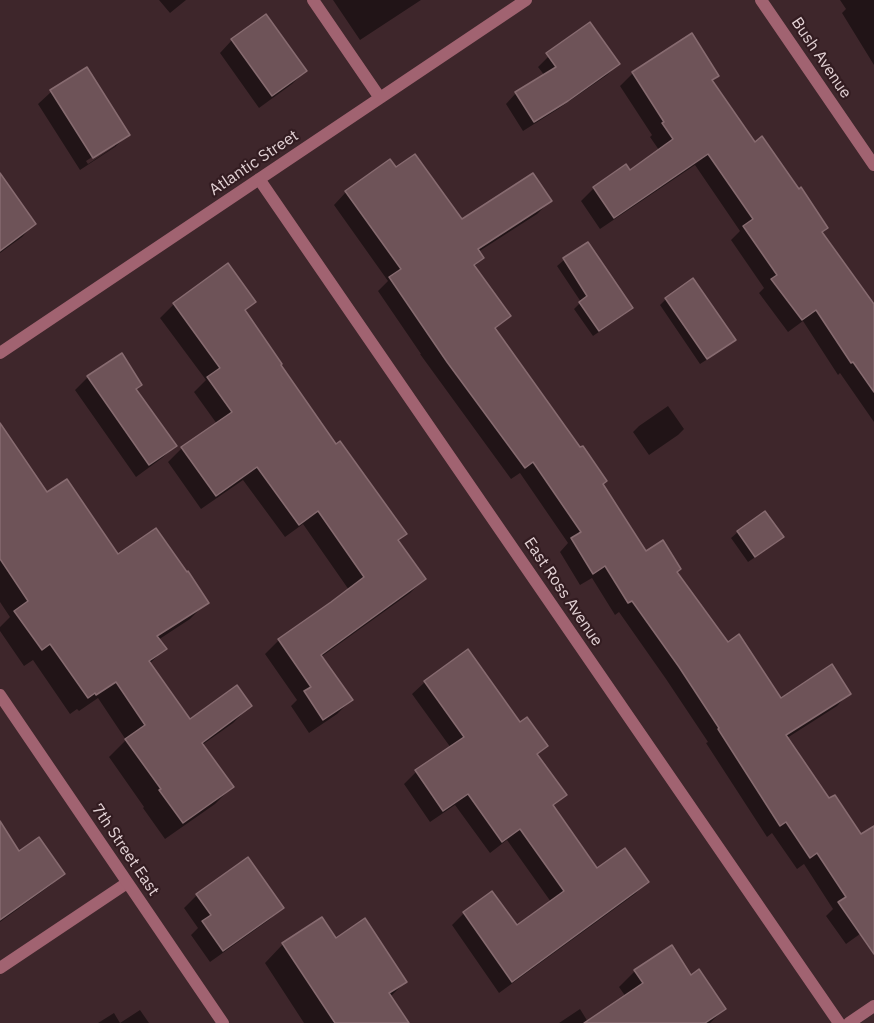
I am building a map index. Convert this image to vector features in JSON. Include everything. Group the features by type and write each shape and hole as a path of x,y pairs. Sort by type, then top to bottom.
{"street":[{"path":"313,0 380,98"},
{"name":"Atlantic Street","path":"0,353 526,0"},
{"name":"Bush Avenue","path":"761,0 874,165"},
{"name":"East Ross Avenue","path":"259,179 839,1023"},
{"name":"7th Street East","path":"0,695 223,1023"},
{"path":"0,968 127,883"},
{"path":"849,1023 874,1006"}],"building":[{"path":"266,14 307,71 272,96 231,39"},
{"path":"590,22 620,64 534,122 515,92 556,67 546,53"},
{"path":"692,33 719,76 712,80 755,142 762,136 799,189 801,187 828,228 822,232 874,304 874,392 853,362 851,363 816,310 802,320 771,279 777,275 743,226 753,219 708,154 614,218 593,187 626,164 630,170 673,139 632,72"},
{"path":"87,67 130,135 93,158 50,90"},
{"path":"415,154 462,219 533,173 552,201 478,249 484,258 474,265 511,316 495,328 607,481 603,484 646,551 663,540 681,569 677,572 728,642 739,634 781,698 832,664 851,694 786,735 829,798 835,795 861,834 874,826 874,954 838,902 846,897 817,853 810,858 786,822 780,826 679,667 632,601 628,603 605,566 593,574 571,538 581,532 533,462 525,468 447,362 389,277 401,269 345,191 390,159 396,167"},
{"path":"0,173 36,224 0,251"},
{"path":"588,242 633,308 599,331 579,302 587,296 563,258"},
{"path":"228,263 256,302 245,310 336,444 340,441 407,534 398,540 426,579 321,655 353,700 323,720 304,691 311,687 278,639 364,577 318,511 299,525 257,467 216,496 181,447 232,412 207,377 220,368 173,303"},
{"path":"693,278 736,340 707,359 665,298"},
{"path":"122,353 142,385 136,389 177,446 149,465 87,376"},
{"path":"0,423 47,492 67,479 118,554 156,528 209,603 157,636 167,649 149,661 190,719 237,685 252,706 202,743 234,787 183,823 125,739 145,725 116,682 88,698 50,644 42,650 14,611 28,601 0,559"},
{"path":"765,511 784,537 755,557 737,531"},
{"path":"468,649 520,722 527,717 548,746 537,754 567,795 553,805 597,868 625,848 649,882 512,982 463,912 492,891 517,925 564,891 520,829 502,842 468,794 443,811 415,770 464,737 424,681"},
{"path":"0,821 19,851 39,837 65,874 0,920"},
{"path":"248,857 284,908 223,951 202,921 211,915 196,894"},
{"path":"322,917 336,938 365,918 407,982 389,993 409,1023 335,1023 282,943"},
{"path":"672,945 691,975 699,969 726,1009 705,1023 584,1023 643,983 634,970"}]}
